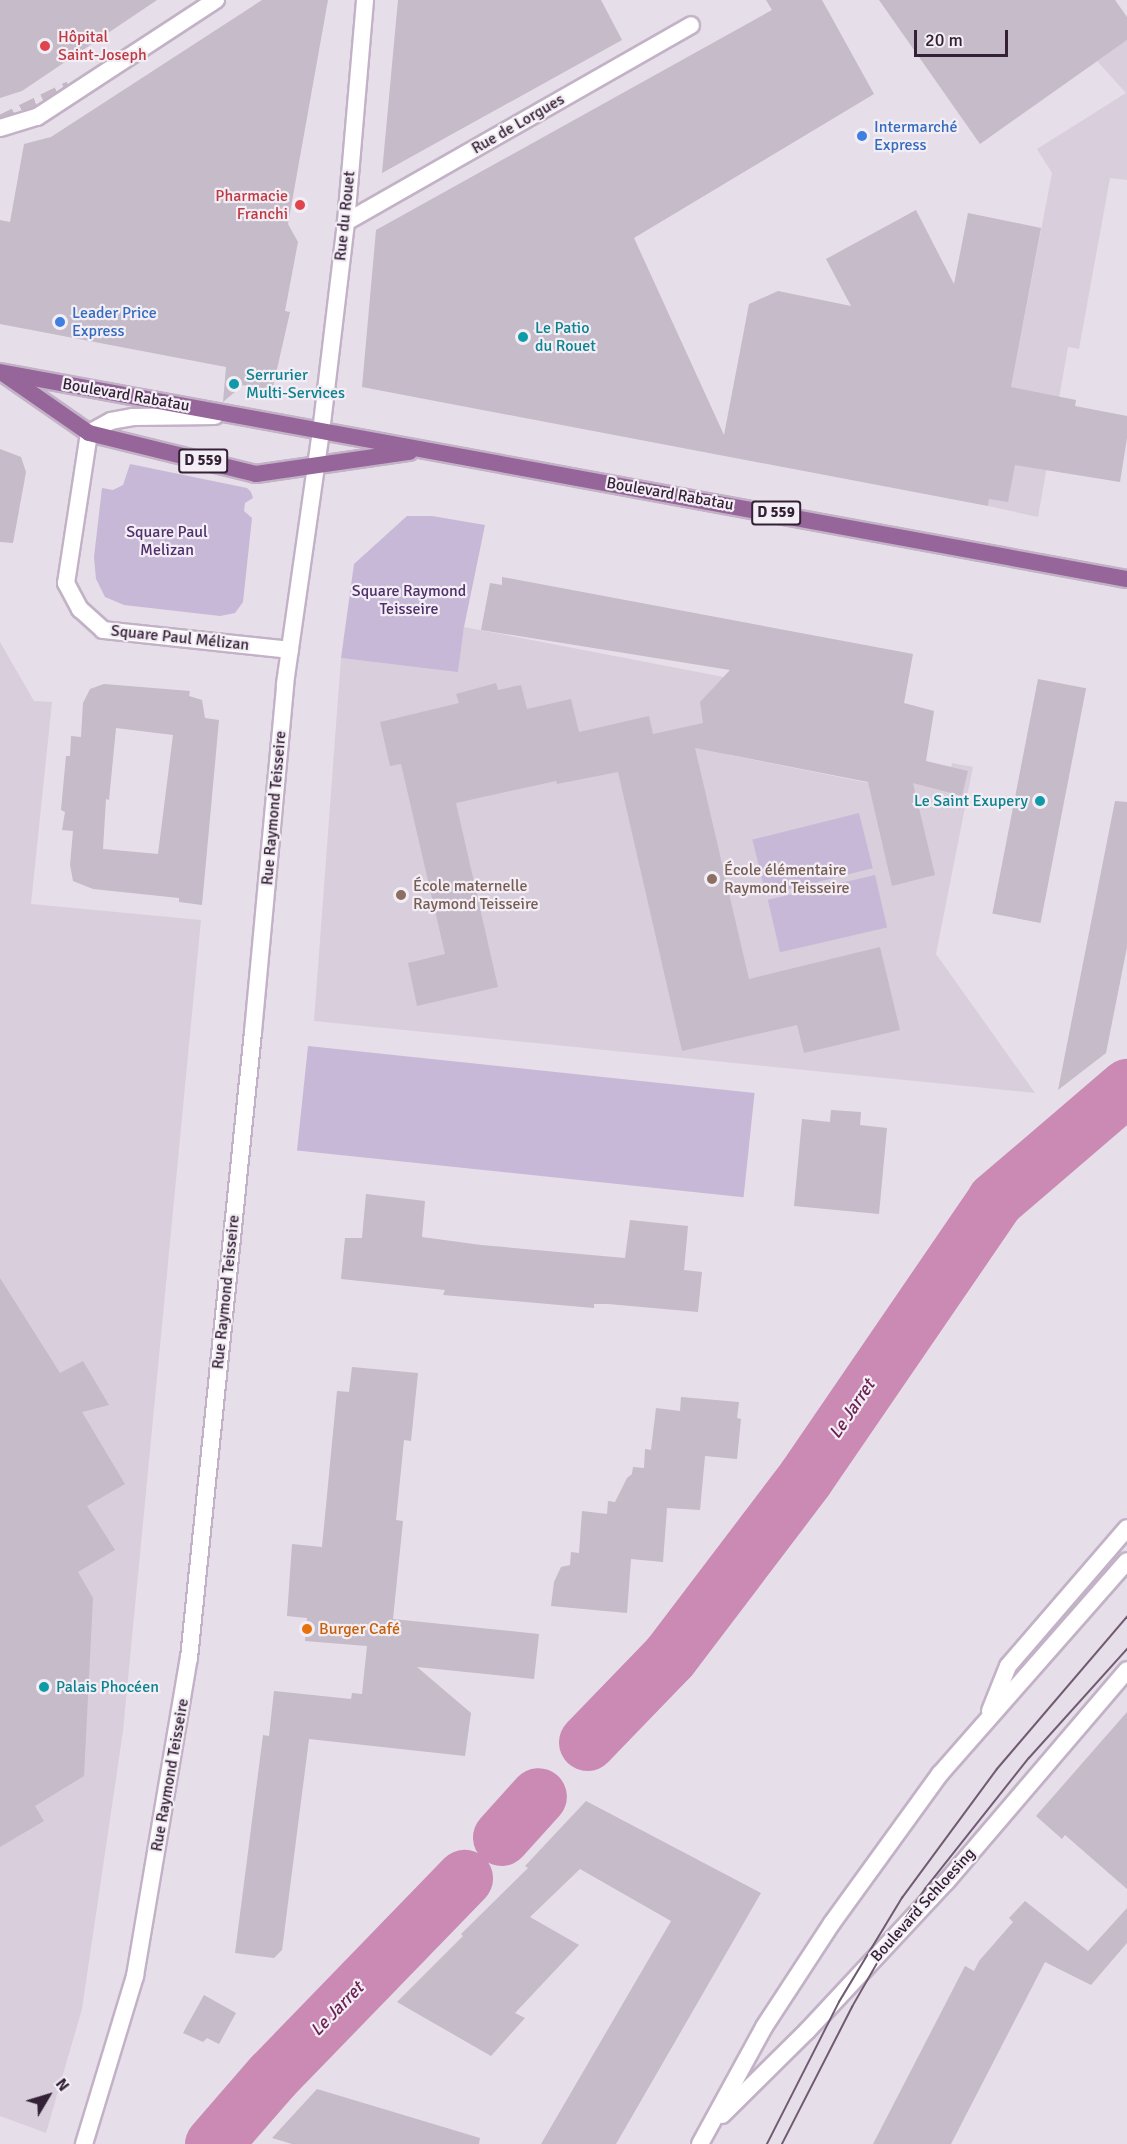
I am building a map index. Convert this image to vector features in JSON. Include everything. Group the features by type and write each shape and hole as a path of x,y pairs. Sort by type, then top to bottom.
{"main road":[{"name":"Boulevard Rabatau","path":"0,372 89,433 256,474 425,450"},
{"name":"Boulevard Rabatau","path":"0,372 1127,579"}],"street":[{"path":"0,128 37,117 216,0"},
{"name":"Rue du Rouet","path":"321,432 346,222 365,0"},
{"name":"Rue de Lorgues","path":"346,222 691,25"},
{"name":"Boulevard Rabatau","path":"89,433 111,421 133,417 252,417"},
{"name":"Rue Raymond Teisseire","path":"84,2144 135,1976 187,1668 290,650 321,432"},
{"name":"Square Paul Mélizan","path":"89,433 66,584 80,609 103,630 290,650"},
{"name":"Boulevard Schloesing","path":"984,1725 1008,1666 1127,1528"},
{"name":"Boulevard Schloesing","path":"700,2144 764,2027 832,1923 940,1774 1127,1561"},
{"name":"Boulevard Schloesing","path":"708,2129 807,2031 946,1881 1127,1671"}],"shaded area":[{"path":"1127,40 1127,180 1110,178 1079,349 1068,347 1038,517 988,506 1052,173 1037,149 1126,93 1097,61"},
{"name":"École élémentaire Raymond Teisseire","path":"464,627 729,678 729,755 884,786 949,777 952,763 973,767 936,954 1035,1093 314,1021 341,658 458,671"},
{"path":"0,642 34,701 52,702 31,904 201,920 123,1731 82,2009 46,2133 0,2116"}],"green space":[{"name":"Square Paul Melizan","path":"130,464 247,488 251,492 253,498 245,503 244,511 252,518 243,602 235,613 220,616 124,605 105,597 96,579 94,557 102,488 113,490 123,485"},
{"name":"Square Raymond Teisseire","path":"407,516 432,516 485,525 464,627 458,672 341,658 354,564"},
{"path":"859,813 873,868 766,895 752,840"},
{"path":"875,875 887,928 780,952 768,900"},
{"path":"308,1046 755,1093 744,1197 297,1150"}],"building":[{"name":"Hôpital Saint-Joseph","path":"0,0 157,0 22,91 0,98"},
{"path":"262,0 328,0 288,224 298,242 285,311 290,312 272,391 243,385 223,402 226,367 0,324 0,220 10,222 24,144 51,137"},
{"path":"398,0 601,0 622,40 382,173"},
{"path":"766,0 822,0 874,94 634,238 724,435 749,304 778,291 851,306 826,259 916,210 954,284 968,213 1041,228 1011,387 1076,400 1075,406 1127,416 1127,438 1120,482 1015,465 1008,502 989,499 988,506 362,387 376,230 772,10"},
{"path":"879,0 1115,0 1127,17 1127,40 980,144"},
{"path":"0,449 21,457 26,472 13,543 0,542"},
{"path":"502,577 913,654 904,703 934,711 926,761 968,771 962,796 913,783 935,875 892,886 868,782 695,748 749,979 880,947 900,1030 804,1053 797,1025 682,1051 618,772 557,784 556,781 456,803 498,987 417,1006 408,963 445,954 401,764 390,766 380,722 459,703 456,694 496,683 498,690 521,685 527,709 571,699 579,732 649,716 653,734 703,723 700,702 730,670 481,630 490,583 502,585"},
{"name":"Le Saint Exupery","path":"1038,679 1086,688 1040,923 992,914"},
{"path":"104,684 190,691 189,696 202,700 205,718 219,720 202,905 179,902 179,898 93,889 73,881 70,865 73,831 62,830 65,812 61,810 66,756 70,756 71,736 81,737 83,703 90,689","holes":["116,728 173,735 158,854 103,849 106,799 109,800"]},
{"path":"1115,801 1127,802 1127,947 1106,1053 1058,1090"},
{"path":"831,1110 861,1112 860,1125 887,1128 879,1214 794,1206 802,1119 830,1122"},
{"path":"366,1194 425,1201 422,1237 481,1245 625,1258 630,1220 688,1226 684,1270 702,1272 698,1312 608,1304 594,1304 594,1308 443,1295 445,1290 341,1279 345,1238 362,1238"},
{"name":"Palais Phocéen","path":"0,1278 60,1373 83,1361 109,1405 82,1412 125,1484 87,1506 115,1550 78,1572 93,1598 84,1776 35,1806 44,1821 0,1847"},
{"path":"352,1367 418,1373 411,1441 404,1440 396,1520 403,1521 393,1619 539,1634 534,1679 417,1667 471,1713 465,1756 309,1739 282,1950 274,1958 235,1953 263,1735 269,1736 274,1691 351,1699 352,1693 362,1694 367,1646 305,1641 307,1618 287,1616 292,1544 322,1547 337,1391 349,1392"},
{"path":"681,1397 739,1402 737,1418 741,1419 737,1459 705,1456 700,1510 667,1508 663,1562 631,1559 627,1613 551,1606 554,1582 561,1567 570,1565 571,1552 579,1553 582,1511 607,1514 608,1501 615,1502 627,1478 632,1474 633,1467 644,1468 645,1449 651,1450 656,1408 680,1411"},
{"path":"1127,1712 1127,1889 1065,1835 1062,1839 1036,1816"},
{"path":"586,1801 761,1893 616,2144 541,2144 671,1921 580,1869 530,1917 579,1945 515,2013 525,2018 491,2056 397,2002 528,1868 525,1866"},
{"path":"1025,1901 1088,1951 1127,1908 1127,1943 1091,1985 1045,1962 951,2144 873,2144 965,1966 974,1971 979,1961 1013,1922 1009,1918"},
{"path":"204,1995 236,2013 219,2044 207,2038 203,2042 183,2033"},
{"path":"317,2089 480,2138 479,2144 292,2144 272,2138"}],"waterway":[{"name":"Le Jarret","path":"587,1742 670,1656 805,1478 995,1200 1127,1087"},
{"name":"Le Jarret","path":"501,1837 538,1796"},
{"name":"Le Jarret","path":"213,2144 272,2076 464,1878"}],"tunnel":[{"path":"1,123 70,89"}],"tram line":[{"path":"767,2144 839,2002 902,1898 997,1769 1127,1617"},
{"path":"782,2144 852,2007 887,1946 925,1889 1029,1758 1127,1649"}],"place":[{"name":"Hôpital Saint-Joseph","path":"45,46"},
{"name":"Intermarché Express","path":"862,136"},
{"name":"Pharmacie Franchi","path":"300,205"},
{"name":"Leader Price Express","path":"60,322"},
{"name":"Le Patio du Rouet","path":"523,337"},
{"name":"Serrurier Multi-Services","path":"234,384"},
{"name":"Le Saint Exupery","path":"1040,801"},
{"name":"École élémentaire Raymond Teisseire","path":"712,879"},
{"name":"École maternelle Raymond Teisseire","path":"401,895"},
{"name":"Burger Café","path":"307,1629"},
{"name":"Palais Phocéen","path":"44,1687"}]}
